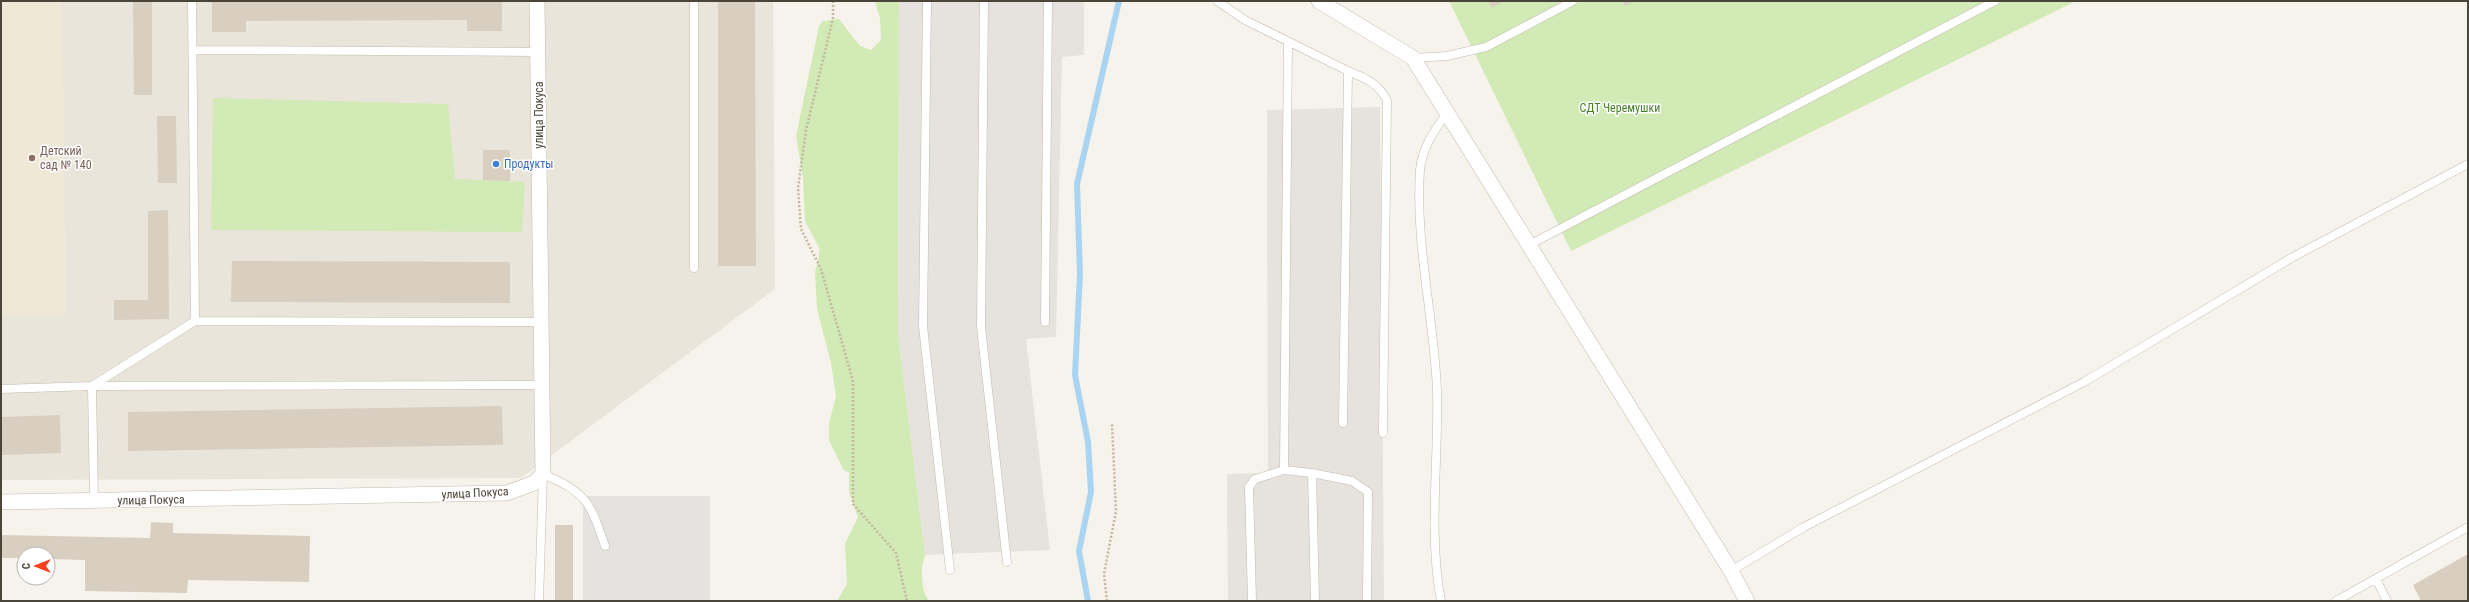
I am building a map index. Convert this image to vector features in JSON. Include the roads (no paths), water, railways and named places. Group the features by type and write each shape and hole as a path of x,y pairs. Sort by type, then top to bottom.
{"street":[{"name":"улица Покуса","path":"1,502 507,493 534,483 543,474 537,1"},
{"path":"1320,1 1413,58 1446,114 1731,571 1747,601"}],"lane":[{"path":"192,1 195,321"},
{"path":"694,1 694,268"},
{"path":"926,1 923,326 950,570"},
{"path":"984,1 981,327 1007,562"},
{"path":"1045,322 1048,1"},
{"path":"1217,1 1245,20 1288,43 1373,82 1381,88 1387,100 1383,433"},
{"path":"1413,58 1447,56 1486,47 1573,1"},
{"path":"1529,245 1994,1"},
{"path":"1284,470 1288,43"},
{"path":"193,50 538,52"},
{"path":"1343,423 1348,71"},
{"path":"1441,601 1437,581 1435,474 1437,390 1422,243 1420,170 1430,136 1446,114"},
{"path":"1731,571 1804,527 2084,382 2293,256 2468,164"},
{"path":"92,386 195,321 540,322"},
{"path":"1,389 92,386 542,385"},
{"path":"92,386 94,501"},
{"path":"1252,601 1249,487 1255,479 1284,470 1312,473 1352,481 1368,492 1367,601"},
{"path":"1312,473 1315,601"},
{"path":"539,601 543,474 563,483 583,496 595,517 605,546"},
{"path":"2336,601 2468,527"},
{"path":"2376,579 2388,601"}],"waterway":[{"path":"1088,601 1079,551 1091,492 1088,442 1075,375 1080,274 1077,184 1119,1"}],"place":[{"name":"Детский сад № 140","path":"32,158"},
{"name":"Продукты","path":"496,164"}],"park label":[{"name":"СДТ Черемушки","path":"1620,108"}]}
